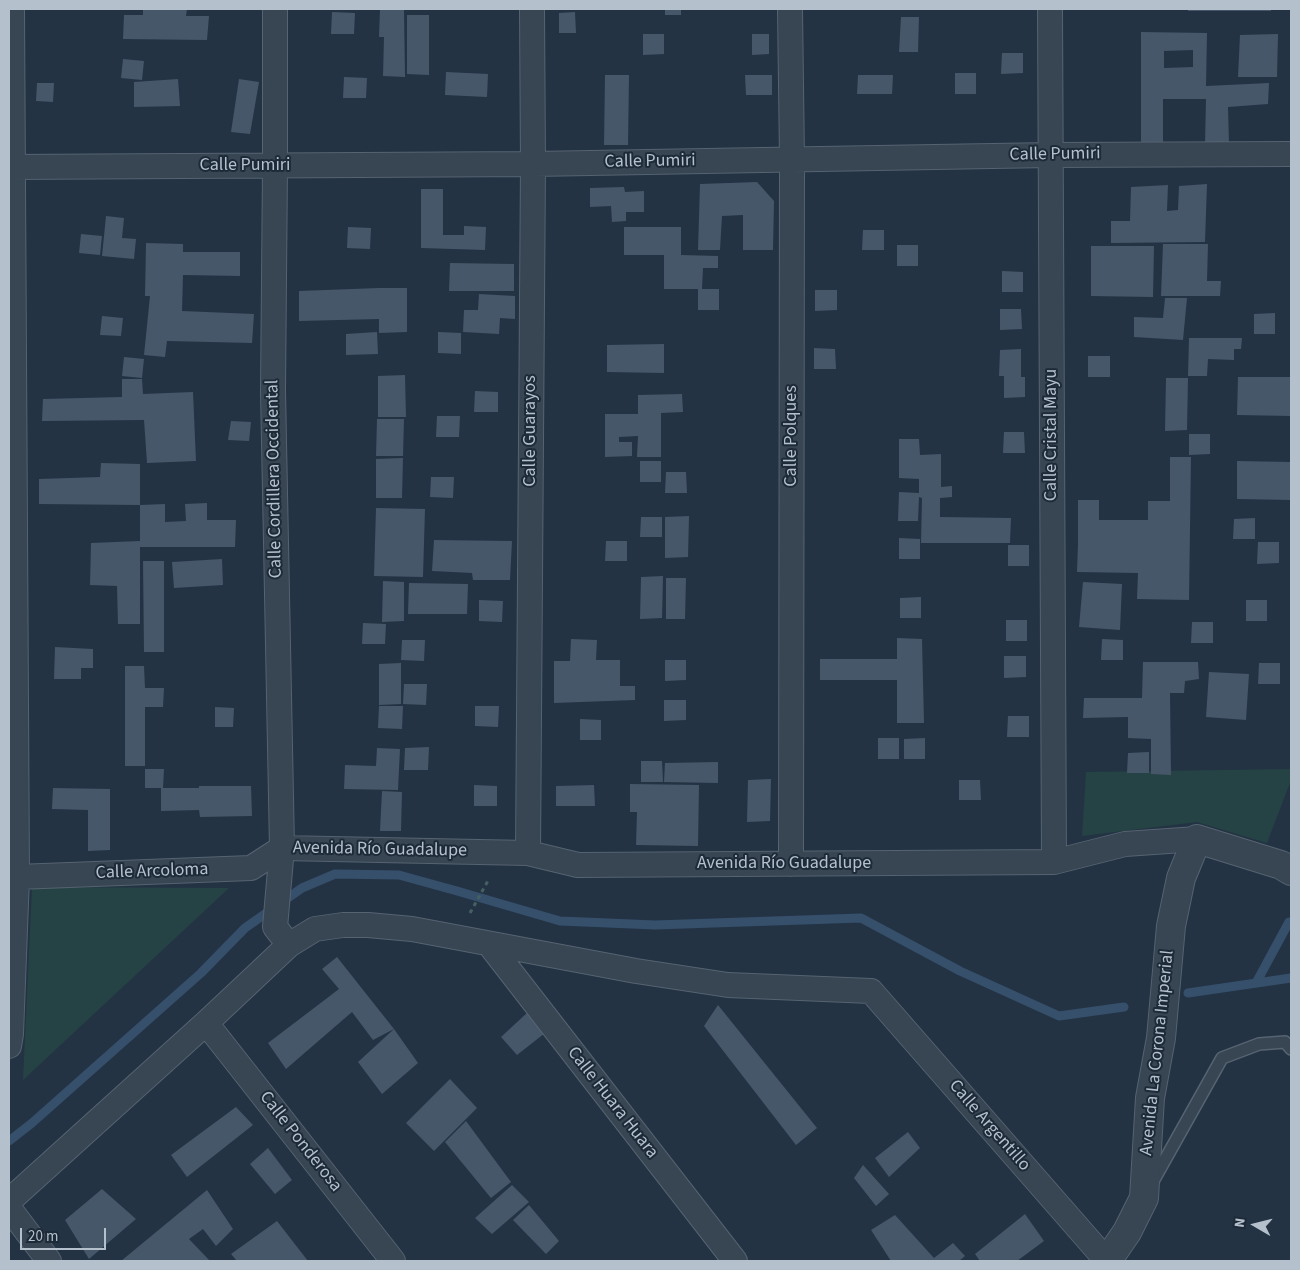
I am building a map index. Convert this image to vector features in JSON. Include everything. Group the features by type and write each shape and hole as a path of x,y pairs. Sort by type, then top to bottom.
{"street":[{"path":"9,1046 17,877 11,167 12,9"},
{"name":"Calle Cordillera Occidental","path":"275,9 274,391 282,848 278,888 282,936"},
{"name":"Calle Guarayos","path":"528,852 533,164 532,9"},
{"name":"Calle Polques","path":"790,9 792,160 791,864"},
{"name":"Calle Cristal Mayu","path":"1050,9 1054,862"},
{"name":"Calle Pumiri","path":"11,167 533,164 1050,155 1291,154"},
{"name":"Avenida Río Guadalupe","path":"282,848 528,852 578,865 1054,862 1125,844 1197,839 1288,860"},
{"name":"Avenida La Corona Imperial","path":"1108,1261 1127,1232 1144,1198 1150,1098 1162,1038 1171,926 1182,878 1197,839"},
{"name":"Calle Arcoloma","path":"17,877 251,868 282,848"},
{"path":"9,1201 206,1023 282,936 343,925 368,925 412,930 489,944"},
{"name":"Calle Argentillo","path":"489,944 636,971 728,985 871,991 1108,1261"},
{"name":"Calle Huara Huara","path":"489,944 735,1261"},
{"name":"Calle Ponderosa","path":"206,1023 393,1261"},
{"path":"9,1208 50,1261"}],"lane":[{"path":"1144,1198 1222,1058 1259,1044 1285,1042 1291,1049"}],"path":[{"path":"473,908 485,887"}],"green space":[{"path":"1291,769 1291,780 1267,843 1197,822 1082,836 1086,772"},
{"path":"32,887 229,888 23,1080"}],"building":[{"path":"143,9 187,9 186,16 209,16 207,40 123,39 124,15 143,15"},
{"path":"380,9 404,9 405,77 383,76 384,37 379,37"},
{"path":"665,9 681,9 681,15 665,15"},
{"path":"1188,9 1271,9 1271,11 1188,11"},
{"path":"332,12 355,13 354,34 331,34"},
{"path":"575,12 576,33 559,33 559,13"},
{"path":"407,15 429,15 429,75 407,74"},
{"path":"901,17 919,17 918,52 899,52"},
{"path":"1141,32 1207,33 1206,86 1269,83 1268,104 1228,107 1229,145 1205,144 1206,99 1163,99 1163,144 1141,144","holes":["1193,50 1193,67 1164,68 1164,51"]},
{"path":"643,34 664,34 664,54 643,55"},
{"path":"752,34 769,34 769,54 752,55"},
{"path":"1278,34 1277,77 1238,77 1240,35"},
{"path":"1002,53 1023,53 1023,73 1001,74"},
{"path":"123,59 144,61 142,80 121,78"},
{"path":"446,72 488,74 487,97 445,95"},
{"path":"955,73 976,73 976,94 955,94"},
{"path":"605,75 629,75 628,145 604,145"},
{"path":"745,75 772,75 772,95 746,95"},
{"path":"858,75 893,75 892,94 857,94"},
{"path":"344,77 367,78 366,98 343,98"},
{"path":"178,79 180,106 134,107 134,82"},
{"path":"239,79 259,82 250,134 231,132"},
{"path":"37,83 54,83 53,102 36,101"},
{"path":"757,182 774,201 773,250 743,250 743,215 722,216 720,250 698,250 700,184"},
{"path":"1207,184 1205,242 1111,243 1111,221 1130,221 1131,187 1168,185 1167,211 1178,210 1179,186"},
{"path":"624,187 625,192 644,191 644,212 626,212 626,221 612,222 611,206 590,207 590,188"},
{"path":"421,189 443,189 443,235 464,235 464,226 486,227 485,250 421,248"},
{"path":"106,216 124,218 122,238 136,239 134,259 102,256"},
{"path":"348,227 371,228 370,249 347,248"},
{"path":"624,227 681,227 681,255 718,256 718,268 703,268 702,289 719,289 719,310 698,310 698,289 664,289 664,255 624,255"},
{"path":"863,230 884,230 884,250 862,250"},
{"path":"81,234 102,236 100,255 79,253"},
{"path":"146,243 183,244 183,252 240,252 240,276 183,275 182,311 254,314 252,343 167,341 165,357 144,355 150,296 145,296"},
{"path":"1163,244 1208,244 1207,281 1221,281 1220,296 1161,296"},
{"path":"897,245 918,245 918,266 897,266"},
{"path":"1091,246 1154,246 1153,297 1091,296"},
{"path":"450,263 514,264 514,291 449,291"},
{"path":"1002,271 1023,272 1023,292 1002,292"},
{"path":"407,288 407,332 379,333 379,319 299,321 299,291"},
{"path":"815,290 837,290 837,310 815,311"},
{"path":"479,294 515,296 515,319 500,318 499,334 463,332 464,310 478,310"},
{"path":"1165,298 1187,298 1183,340 1134,337 1134,317 1163,318"},
{"path":"1000,309 1021,309 1022,329 1000,330"},
{"path":"1275,313 1275,334 1254,334 1254,314"},
{"path":"102,316 123,318 121,336 100,335"},
{"path":"377,332 378,354 346,355 346,334"},
{"path":"438,332 461,333 461,354 438,353"},
{"path":"1189,338 1242,338 1241,349 1234,349 1234,360 1208,359 1207,376 1188,376"},
{"path":"664,344 664,373 607,372 607,345"},
{"path":"814,348 835,349 836,369 814,369"},
{"path":"1021,349 1021,377 1025,377 1025,397 1004,398 1004,376 999,376 1000,350"},
{"path":"1088,356 1110,356 1110,377 1088,377"},
{"path":"124,357 144,359 142,378 122,376"},
{"path":"405,375 406,417 378,417 378,376"},
{"path":"1238,377 1291,377 1291,416 1237,415"},
{"path":"1166,378 1188,378 1187,430 1165,431"},
{"path":"122,379 142,379 143,394 193,392 196,461 147,463 144,420 42,421 43,399 122,397"},
{"path":"475,391 498,392 498,412 474,412"},
{"path":"682,394 683,412 661,413 661,457 637,457 638,436 619,437 619,442 632,442 632,456 605,457 605,414 638,414 638,395"},
{"path":"437,416 460,416 459,437 436,437"},
{"path":"377,419 404,419 403,456 376,456"},
{"path":"231,421 251,422 249,441 228,440"},
{"path":"1004,432 1024,432 1025,453 1003,453"},
{"path":"1189,434 1210,434 1210,454 1189,455"},
{"path":"899,439 919,439 920,455 941,454 941,487 952,486 952,497 940,498 940,517 1011,518 1010,543 921,543 922,498 919,497 918,521 898,521 899,492 919,493 919,479 899,478"},
{"path":"1170,457 1191,457 1189,600 1137,599 1138,573 1077,572 1078,500 1099,500 1099,520 1148,520 1148,501 1170,501"},
{"path":"403,458 402,498 376,498 376,459"},
{"path":"640,461 661,461 661,482 640,482"},
{"path":"1237,461 1291,462 1291,500 1237,499"},
{"path":"101,463 140,464 140,505 39,504 39,479 100,477"},
{"path":"666,472 686,472 687,493 665,493"},
{"path":"431,477 454,477 453,498 430,497"},
{"path":"207,503 207,520 236,520 235,547 140,547 140,624 118,624 117,586 90,585 91,543 140,541 140,505 165,504 165,522 186,521 185,504"},
{"path":"376,508 425,509 423,577 374,576"},
{"path":"689,516 688,557 665,558 665,517"},
{"path":"641,517 662,517 662,537 640,537"},
{"path":"1255,518 1255,539 1233,539 1234,519"},
{"path":"899,538 920,539 920,559 899,559"},
{"path":"434,540 512,541 510,580 473,580 472,573 432,571"},
{"path":"606,541 627,541 627,561 605,561"},
{"path":"1258,542 1279,542 1279,563 1257,564"},
{"path":"1008,545 1029,545 1029,566 1008,566"},
{"path":"222,559 223,585 174,588 172,562"},
{"path":"143,561 164,561 164,652 144,652"},
{"path":"663,576 662,618 640,619 641,577"},
{"path":"666,578 686,578 685,619 666,619"},
{"path":"383,581 404,582 404,621 382,622"},
{"path":"1083,582 1122,584 1120,630 1079,627"},
{"path":"409,583 468,584 467,614 408,614"},
{"path":"921,597 921,618 900,618 900,598"},
{"path":"479,600 503,601 502,622 479,621"},
{"path":"1246,600 1267,600 1267,621 1246,621"},
{"path":"1006,620 1027,620 1027,641 1006,641"},
{"path":"1192,622 1213,622 1213,643 1191,643"},
{"path":"363,623 386,624 385,644 362,644"},
{"path":"897,638 922,639 924,723 897,723 897,680 820,680 820,659 897,659"},
{"path":"571,639 597,640 596,660 620,660 620,686 635,686 635,700 554,703 554,661 570,661"},
{"path":"1102,639 1123,640 1123,660 1101,660"},
{"path":"402,640 425,640 424,661 401,660"},
{"path":"55,647 93,649 93,668 81,668 81,679 54,679"},
{"path":"1004,656 1026,656 1026,677 1004,678"},
{"path":"665,660 686,660 686,680 665,681"},
{"path":"1143,662 1198,662 1199,679 1185,681 1184,693 1170,693 1171,775 1151,774 1151,739 1128,738 1128,717 1083,718 1084,698 1142,698"},
{"path":"401,663 401,704 379,705 379,664"},
{"path":"1259,663 1280,663 1280,684 1258,684"},
{"path":"125,666 144,666 145,688 164,688 163,707 145,707 145,766 125,766"},
{"path":"1209,672 1249,674 1246,720 1206,717"},
{"path":"404,684 427,684 426,705 403,704"},
{"path":"664,700 686,700 686,720 664,721"},
{"path":"379,706 403,706 402,729 378,728"},
{"path":"475,706 499,706 498,727 475,726"},
{"path":"215,707 234,708 233,727 215,727"},
{"path":"1008,716 1029,716 1029,737 1007,737"},
{"path":"580,719 601,720 601,740 580,740"},
{"path":"878,738 899,738 899,759 878,759"},
{"path":"925,738 925,759 904,759 904,739"},
{"path":"429,747 428,770 404,770 405,748"},
{"path":"377,748 400,749 398,790 344,789 345,765 376,766"},
{"path":"1149,752 1149,773 1127,773 1128,753"},
{"path":"641,761 662,761 663,782 641,782"},
{"path":"718,762 718,783 664,782 665,763"},
{"path":"145,769 164,769 163,788 251,786 252,816 200,817 199,810 161,811 161,788 145,788"},
{"path":"771,779 770,821 747,822 748,780"},
{"path":"959,780 980,780 981,800 959,800"},
{"path":"630,784 699,785 698,846 636,845 637,812 630,812"},
{"path":"474,785 497,786 497,806 474,806"},
{"path":"594,785 595,806 556,806 556,786"},
{"path":"53,788 110,789 110,850 88,851 88,810 52,809"},
{"path":"382,791 402,792 401,831 380,831"},
{"path":"337,957 394,1029 373,1040 352,1012 286,1069 268,1043 339,989 322,969"},
{"path":"718,1005 817,1128 796,1145 704,1026"},
{"path":"528,1012 545,1033 517,1055 501,1037"},
{"path":"394,1029 418,1063 382,1094 358,1062"},
{"path":"450,1079 477,1108 434,1151 406,1123"},
{"path":"236,1107 253,1125 187,1177 171,1155"},
{"path":"466,1121 511,1182 491,1198 445,1142"},
{"path":"908,1132 920,1148 889,1177 875,1158"},
{"path":"268,1148 292,1180 275,1194 250,1164"},
{"path":"863,1165 889,1194 876,1206 854,1178"},
{"path":"512,1185 529,1202 492,1234 475,1218"},
{"path":"102,1189 136,1219 89,1259 65,1220"},
{"path":"207,1190 233,1229 216,1246 203,1229 189,1239 210,1261 121,1261"},
{"path":"529,1205 559,1241 546,1254 513,1220"},
{"path":"1025,1214 1044,1241 1017,1261 980,1261 975,1254"},
{"path":"895,1215 934,1258 953,1243 965,1256 959,1261 891,1261 871,1230"},
{"path":"277,1221 308,1261 237,1261 231,1254"}],"waterway":[{"path":"9,1141 32,1123 201,973 245,928 302,888 335,874 399,875 560,921 655,925 861,918 960,971 1059,1016 1124,1007"},
{"path":"1256,983 1289,922"},
{"path":"1188,993 1291,978"}]}
